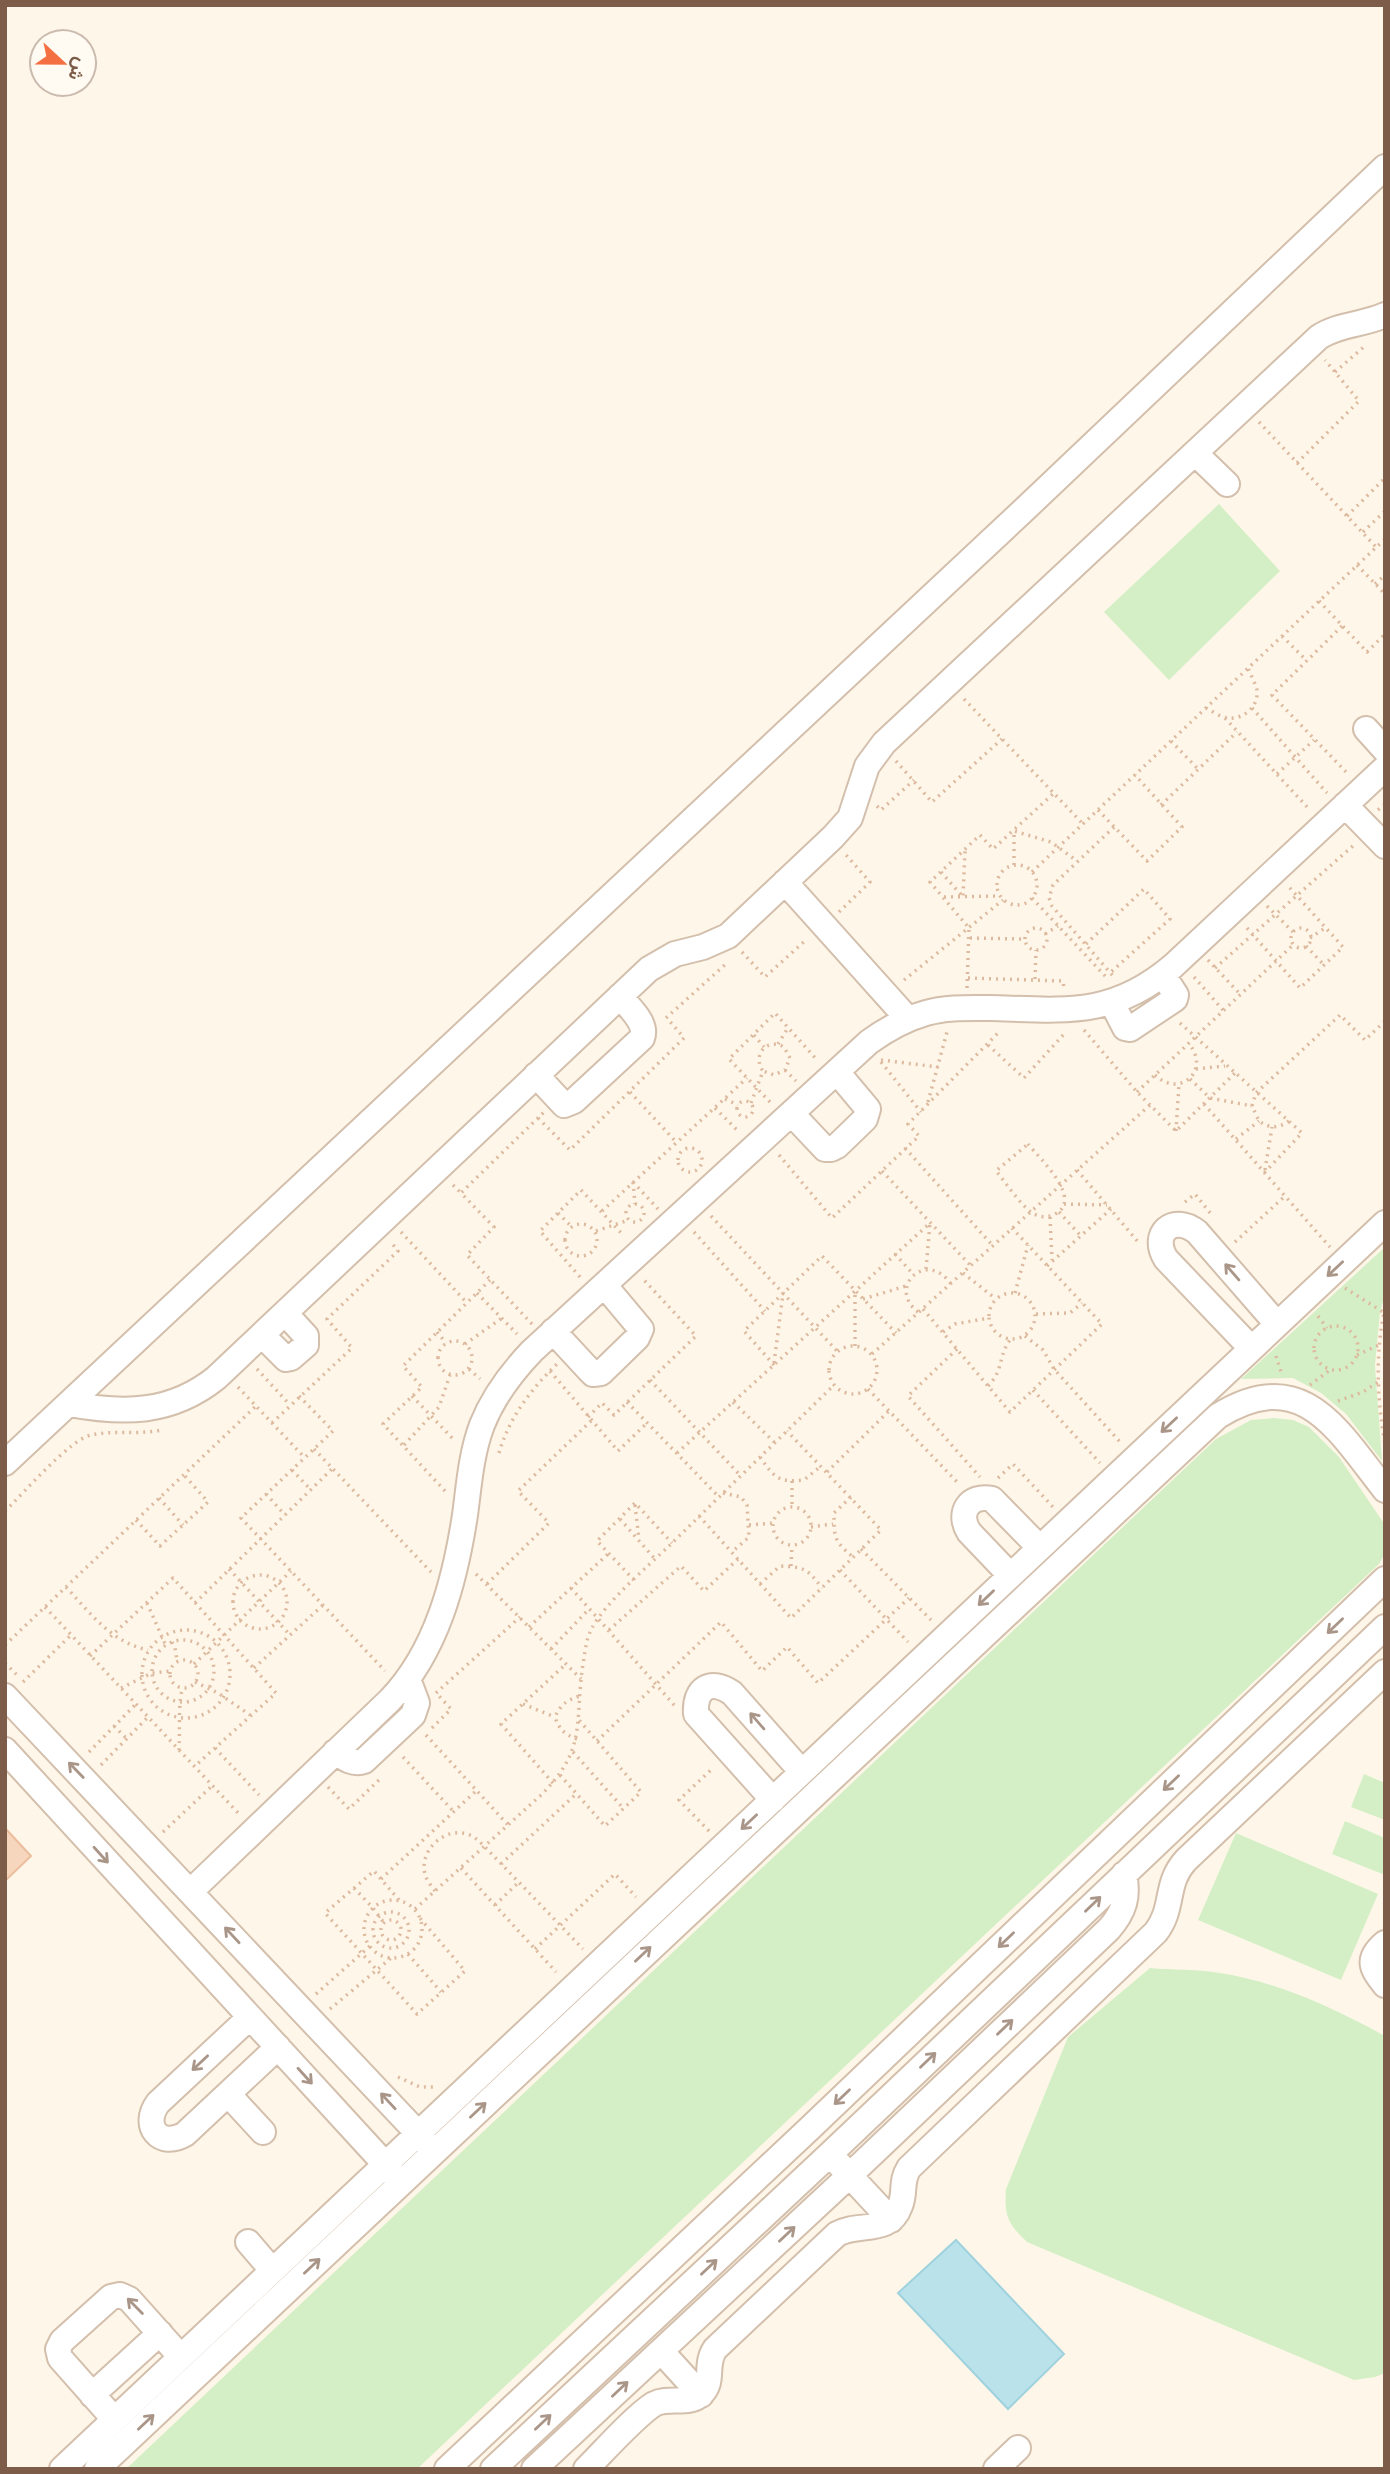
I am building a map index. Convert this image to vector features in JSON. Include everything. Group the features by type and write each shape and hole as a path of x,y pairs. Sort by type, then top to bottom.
{"street":[{"path":"5,1463 1026,508 1385,167"},
{"path":"69,1404 111,1410 142,1409 170,1405 203,1389 620,996 662,960 728,936 842,828 850,818 867,766 874,754 1319,337 1338,327 1385,315"},
{"path":"1195,453 1227,484"},
{"path":"1366,729 1385,750"},
{"path":"191,1891 335,1752 400,1679 431,1638 449,1589 481,1426 494,1399 542,1325 594,1283 782,1109 836,1074 869,1042 888,1028 908,1019 946,1009 1116,1011 1163,975 1385,768"},
{"path":"1343,807 1385,846"},
{"path":"785,882 908,1019"},
{"path":"1116,1011 1125,1028 1130,1028 1164,1007 1176,996 1163,975"},
{"path":"536,1075 564,1104 575,1101 642,1038 642,1023 620,996"},
{"path":"782,1109 820,1145 831,1149 868,1114 868,1109 836,1074"},
{"path":"97,2469 402,2182 426,2141 773,1800 1385,1223"},
{"path":"1251,1348 1166,1259 1161,1251 1160,1241 1171,1226 1189,1226 1197,1232 1277,1324"},
{"path":"542,1325 593,1374 601,1373 637,1338 641,1329 594,1283"},
{"path":"262,1335 286,1359 306,1345 306,1336 285,1313"},
{"path":"62,2469 384,2163 426,2141 1204,1427 1234,1406 1252,1399 1270,1397 1302,1403 1333,1424 1385,1490"},
{"path":"1010,1575 964,1524 963,1515 967,1506 981,1493 992,1499 1039,1547"},
{"path":"452,2467 1385,1579"},
{"path":"493,2469 830,2154 1385,1626"},
{"path":"586,2469 656,2403 673,2399 688,2400 701,2395 708,2385 708,2364 715,2349 831,2240 844,2230 876,2227 891,2220 900,2208 902,2183 909,2168 1156,1932 1168,1912 1173,1878 1186,1860 1385,1672"},
{"path":"773,1800 696,1714 695,1702 701,1692 711,1686 723,1686 732,1693 802,1772"},
{"path":"5,1696 426,2141"},
{"path":"5,1750 402,2182"},
{"path":"534,2469 1117,1920 1126,1898 1124,1874"},
{"path":"1385,1943 1372,1960 1375,1972 1385,1984"},
{"path":"250,2017 158,2103 151,2120 153,2129 159,2136 168,2140 186,2134 278,2047"},
{"path":"228,2094 263,2132"},
{"path":"808,2129 891,2220"},
{"path":"248,2242 272,2270"},
{"path":"114,2419 60,2358 58,2349 62,2341 111,2297 120,2295 129,2299 180,2356"},
{"path":"92,2395 160,2333"},
{"path":"661,2351 701,2395"},
{"path":"996,2469 1018,2448"}],"path":[{"path":"1335,372 1369,343"},
{"path":"1297,463 1359,401 1321,355"},
{"path":"1255,418 1376,547"},
{"path":"1347,516 1385,478"},
{"path":"1363,532 1385,511"},
{"path":"1032,873 1385,539"},
{"path":"1357,565 1385,594"},
{"path":"1375,584 1385,575"},
{"path":"1319,601 1367,652 1385,634"},
{"path":"1342,626 1272,695 1315,740 1343,807"},
{"path":"1282,636 1307,661"},
{"path":"1225,718 1242,716 1252,708 1256,690 1248,668"},
{"path":"948,683 1083,824"},
{"path":"1206,708 1225,718 1277,774 1343,807"},
{"path":"1252,708 1343,807"},
{"path":"1161,805 1237,732"},
{"path":"888,761 892,757 932,802 1002,739"},
{"path":"1277,774 1315,740"},
{"path":"1171,741 1198,769"},
{"path":"1098,810 1147,861 1182,827 1135,775"},
{"path":"873,802 881,810 914,780"},
{"path":"967,992 969,928 930,882 980,835 993,849 1054,793"},
{"path":"1031,898 1106,977 1117,981 1052,906 1049,898 1054,886 1114,827"},
{"path":"1014,831 1059,846 1078,862"},
{"path":"1014,831 1014,865"},
{"path":"1215,968 1355,844"},
{"path":"832,905 839,912 870,881 840,848"},
{"path":"963,897 965,849"},
{"path":"944,897 1002,899 1015,905 1027,902 1037,885 1032,873 1014,865 1000,874 997,889 1002,899"},
{"path":"941,873 963,897"},
{"path":"1240,920 1300,988 1343,947 1283,880"},
{"path":"1086,944 1144,889 1170,919 1111,972"},
{"path":"886,994 1002,899"},
{"path":"1262,900 1293,932"},
{"path":"1045,934 1058,926"},
{"path":"1036,928 1045,934 1045,945 1036,950 1030,949 1025,939 1026,933 1036,928"},
{"path":"1307,946 1310,938 1325,928"},
{"path":"1293,932 1304,929 1310,938"},
{"path":"1293,932 1293,945"},
{"path":"666,1018 741,950 765,976 807,936 817,946"},
{"path":"970,938 1025,939"},
{"path":"1293,945 1302,948 1307,946"},
{"path":"1137,1092 1293,945"},
{"path":"1307,946 1324,965"},
{"path":"1035,980 1036,950"},
{"path":"1203,956 1240,995"},
{"path":"1188,970 1223,1010"},
{"path":"968,978 1063,981 1065,996"},
{"path":"1164,1007 1302,1133 1265,1172"},
{"path":"1075,1030 1083,1030 1116,1011"},
{"path":"782,1109 729,1059 775,1013 836,1074 879,1060 890,1053"},
{"path":"1289,1121 1272,1127 1259,1121 1252,1106 1256,1093 1340,1015 1365,1040 1385,1021"},
{"path":"779,1044 788,1027"},
{"path":"777,1153 832,1218 919,1136 908,1124 1003,1028 993,1028"},
{"path":"927,1105 947,1030 935,1033"},
{"path":"988,1045 1024,1078 1067,1031 1054,1030"},
{"path":"1083,1030 1137,1092 1176,1131"},
{"path":"754,1035 764,1047"},
{"path":"764,1047 779,1044"},
{"path":"763,1071 775,1075 789,1065 788,1052 779,1044"},
{"path":"1155,1075 1170,1085 1190,1079 1196,1069 1197,1060 1195,1051 1189,1044"},
{"path":"751,1103 742,1101 738,1105 738,1114 746,1118 753,1112 751,1103 763,1071 758,1059 764,1047"},
{"path":"879,1060 938,1066"},
{"path":"879,1060 921,1112"},
{"path":"1196,1069 1227,1066"},
{"path":"1176,1131 1235,1073"},
{"path":"601,1212 747,1078"},
{"path":"1190,1079 1210,1098 1252,1106"},
{"path":"1176,1131 1179,1084"},
{"path":"630,1092 677,1143"},
{"path":"461,1193 557,1098"},
{"path":"725,1099 738,1105"},
{"path":"1204,1104 1334,1252"},
{"path":"872,1354 1150,1105"},
{"path":"715,1108 740,1133"},
{"path":"1235,1139 1259,1121"},
{"path":"1265,1172 1272,1127"},
{"path":"684,1149 695,1148 699,1151 702,1161 696,1170 685,1171 678,1163 684,1149 685,1136"},
{"path":"1028,1144 1061,1184 1065,1194 1064,1204 1059,1212 1049,1217 1040,1217 1031,1212 996,1171 1028,1144"},
{"path":"905,1148 993,1246"},
{"path":"882,1171 971,1266"},
{"path":"449,1181 494,1227 467,1255 490,1280 542,1325 527,1331"},
{"path":"633,1182 635,1204"},
{"path":"633,1182 658,1209"},
{"path":"594,1283 561,1255 540,1231 581,1191 628,1240"},
{"path":"1235,1242 1285,1196"},
{"path":"629,1220 627,1208 635,1204"},
{"path":"596,1231 629,1220 639,1221 644,1213 639,1205 635,1204"},
{"path":"1047,1266 1109,1207 1064,1204"},
{"path":"1059,1212 1081,1236"},
{"path":"558,1213 571,1227"},
{"path":"711,1216 837,1351"},
{"path":"1049,1217 1052,1262"},
{"path":"582,1223 596,1231 596,1246 589,1254 578,1256 568,1250 565,1237 571,1227 582,1223"},
{"path":"677,1453 930,1223"},
{"path":"926,1269 930,1223"},
{"path":"951,1284 945,1275 926,1269 914,1275 906,1286 906,1297 910,1306 920,1311 943,1332 1010,1412 1102,1324 1012,1228"},
{"path":"272,1423 352,1348 327,1319 398,1251 389,1240 399,1230 467,1303"},
{"path":"694,1232 765,1311"},
{"path":"1015,1293 1028,1245"},
{"path":"561,1255 568,1250"},
{"path":"895,1254 914,1275"},
{"path":"774,1365 744,1331 822,1256 896,1333"},
{"path":"963,1273 996,1299"},
{"path":"447,1493 383,1424 422,1387 403,1366 490,1280"},
{"path":"1324,1280 1345,1288 1384,1310 1378,1382 1385,1444"},
{"path":"863,1299 906,1286"},
{"path":"855,1290 855,1346"},
{"path":"477,1293 520,1337"},
{"path":"988,1386 999,1373 1005,1346 1010,1340 1025,1336 1035,1323 1036,1314 1029,1300 1015,1293 1008,1293 996,1299 989,1311 989,1318 996,1333 1010,1340"},
{"path":"774,1365 783,1294"},
{"path":"1036,1314 1070,1313 1082,1303"},
{"path":"465,1344 502,1318"},
{"path":"943,1332 955,1324 989,1318"},
{"path":"1277,1324 1274,1343 1276,1359 1302,1403 1355,1395 1378,1382"},
{"path":"1357,1355 1356,1338 1343,1328 1327,1328 1316,1341 1314,1350 1317,1359 1323,1366 1339,1370 1347,1367 1357,1355 1379,1345"},
{"path":"437,1332 446,1343"},
{"path":"1025,1336 1043,1350 1054,1369 1122,1443 1115,1450"},
{"path":"452,1340 465,1344 472,1355 469,1369 464,1373 450,1374 440,1366 438,1360 441,1348 452,1340"},
{"path":"855,1346 872,1354 878,1369 874,1384 854,1395 839,1390 829,1371 837,1351 855,1346"},
{"path":"957,1349 908,1396 981,1493"},
{"path":"257,1369 290,1405"},
{"path":"469,1369 484,1381"},
{"path":"550,1371 618,1451 647,1423"},
{"path":"404,1445 432,1417 444,1397 450,1374"},
{"path":"650,1380 740,1476"},
{"path":"415,1909 560,1775 573,1752 586,1647 591,1629 598,1619 634,1580 834,1385"},
{"path":"238,1387 305,1458"},
{"path":"868,1389 981,1493"},
{"path":"1033,1390 1101,1463"},
{"path":"299,1396 333,1431 241,1518 323,1605 400,1679"},
{"path":"412,1396 461,1447"},
{"path":"627,1402 721,1495 737,1495 745,1500 749,1525 748,1540 732,1552"},
{"path":"733,1402 775,1443"},
{"path":"5,1645 257,1406"},
{"path":"827,1472 889,1411"},
{"path":"487,1584 549,1523 519,1491 591,1421"},
{"path":"699,1516 792,1618 881,1530 787,1431"},
{"path":"5,1511 76,1440"},
{"path":"314,1449 437,1579"},
{"path":"760,1457 775,1476 782,1480 808,1479 821,1466"},
{"path":"1092,1472 1108,1457"},
{"path":"997,1479 1013,1464 1055,1509"},
{"path":"195,1603 333,1468"},
{"path":"292,1470 311,1490"},
{"path":"136,1520 160,1546 208,1502 184,1475"},
{"path":"792,1480 792,1507"},
{"path":"266,1494 285,1515"},
{"path":"851,1497 836,1510 834,1524 836,1541 853,1557"},
{"path":"159,1498 183,1525"},
{"path":"635,1503 672,1543"},
{"path":"634,1580 597,1541 635,1503"},
{"path":"635,1503 639,1541"},
{"path":"792,1507 806,1513 811,1527 806,1539 792,1545 776,1536 774,1523 780,1512 792,1507"},
{"path":"620,1519 656,1559"},
{"path":"749,1525 774,1523"},
{"path":"811,1527 834,1524"},
{"path":"791,1566 792,1545"},
{"path":"861,1549 946,1635"},
{"path":"529,1626 609,1553"},
{"path":"609,1630 681,1566 704,1591 738,1559"},
{"path":"760,1584 775,1568 791,1566 808,1570 822,1588"},
{"path":"229,1569 290,1635"},
{"path":"470,1569 581,1679"},
{"path":"840,1570 923,1658"},
{"path":"194,1664 292,1571"},
{"path":"260,1576 278,1583 286,1598 286,1607 278,1622 258,1629 240,1620 233,1605 236,1589 247,1578 260,1576"},
{"path":"90,1656 173,1578 276,1693 195,1766"},
{"path":"66,1587 112,1635 123,1643 149,1650"},
{"path":"571,1588 681,1712"},
{"path":"597,1741 721,1622 762,1671 787,1647 818,1683 909,1598"},
{"path":"147,1603 166,1646"},
{"path":"254,1668 323,1605"},
{"path":"45,1607 244,1818"},
{"path":"551,1648 589,1609"},
{"path":"436,1693 520,1617"},
{"path":"191,1629 218,1642 225,1651 231,1674 224,1697 218,1705 201,1716 181,1718 171,1716 154,1705 144,1688 142,1668 149,1650 162,1636 191,1629"},
{"path":"5,1663 23,1682 71,1635"},
{"path":"191,1641 208,1652 214,1670 209,1688 197,1700 171,1700 158,1689 152,1673 153,1662 172,1642 191,1641"},
{"path":"172,1642 177,1661"},
{"path":"183,1688 172,1682 170,1671 177,1661 183,1659 194,1664 197,1670 195,1682"},
{"path":"553,1783 502,1724 566,1664"},
{"path":"121,1688 152,1673 170,1671"},
{"path":"179,1750 179,1697 183,1688 195,1682 251,1715"},
{"path":"576,1738 559,1728 555,1717 560,1707 568,1700 580,1696"},
{"path":"136,1704 89,1752 101,1765 148,1717"},
{"path":"523,1704 555,1717"},
{"path":"560,1775 605,1826 641,1792 579,1720"},
{"path":"114,1726 127,1739"},
{"path":"426,1735 508,1825"},
{"path":"215,1748 263,1800"},
{"path":"573,1752 624,1808"},
{"path":"403,1757 454,1812"},
{"path":"712,1834 679,1800 714,1767"},
{"path":"163,1832 212,1785"},
{"path":"381,1879 477,1791"},
{"path":"501,1864 576,1794"},
{"path":"435,1891 425,1875 425,1856 435,1841 452,1833 471,1835 589,1955"},
{"path":"429,1835 435,1841"},
{"path":"461,1868 564,1980"},
{"path":"374,1871 381,1879 399,1900 415,1909 465,1971 417,2014 325,1913 374,1871"},
{"path":"535,1950 615,1874 641,1903"},
{"path":"495,1905 519,1882"},
{"path":"354,1888 384,1923"},
{"path":"392,1958 376,1952 370,1946 364,1930 365,1922 373,1908 385,1901 399,1900"},
{"path":"393,1912 405,1918 410,1931 403,1944 390,1948 377,1941 373,1928 380,1916 393,1912"},
{"path":"370,1946 314,1996 328,2011 392,1958 408,1954 414,1948 422,1933 419,1917"},
{"path":"389,1920 398,1924 400,1933 397,1937 392,1940 383,1937 381,1927 384,1923 389,1920"},
{"path":"408,1954 442,1992"},
{"path":"390,2072 419,2087 444,2085"}],"green space":[{"path":"1219,504 1280,571 1169,680 1104,612"},
{"path":"1385,1247 1385,1294 1380,1312 1375,1365 1382,1461 1346,1414 1321,1393 1293,1378 1241,1379"},
{"path":"1251,1420 1293,1420 1309,1427 1339,1457 1385,1525 1385,1553 1379,1564 417,2469 126,2469 1216,1439"},
{"path":"1364,1774 1385,1783 1385,1820 1351,1807"},
{"path":"1345,1821 1385,1838 1385,1875 1332,1854"},
{"path":"1236,1833 1378,1894 1341,1980 1198,1920"},
{"path":"1150,1968 1211,1972 1263,1983 1326,2006 1385,2036 1385,2373 1354,2380 1027,2242 1011,2224 1006,2206 1006,2189 1068,2037"}],"water":[{"path":"956,2240 1064,2354 1008,2409 898,2293"}],"building":[{"path":"5,1828 31,1856 5,1881"}]}
